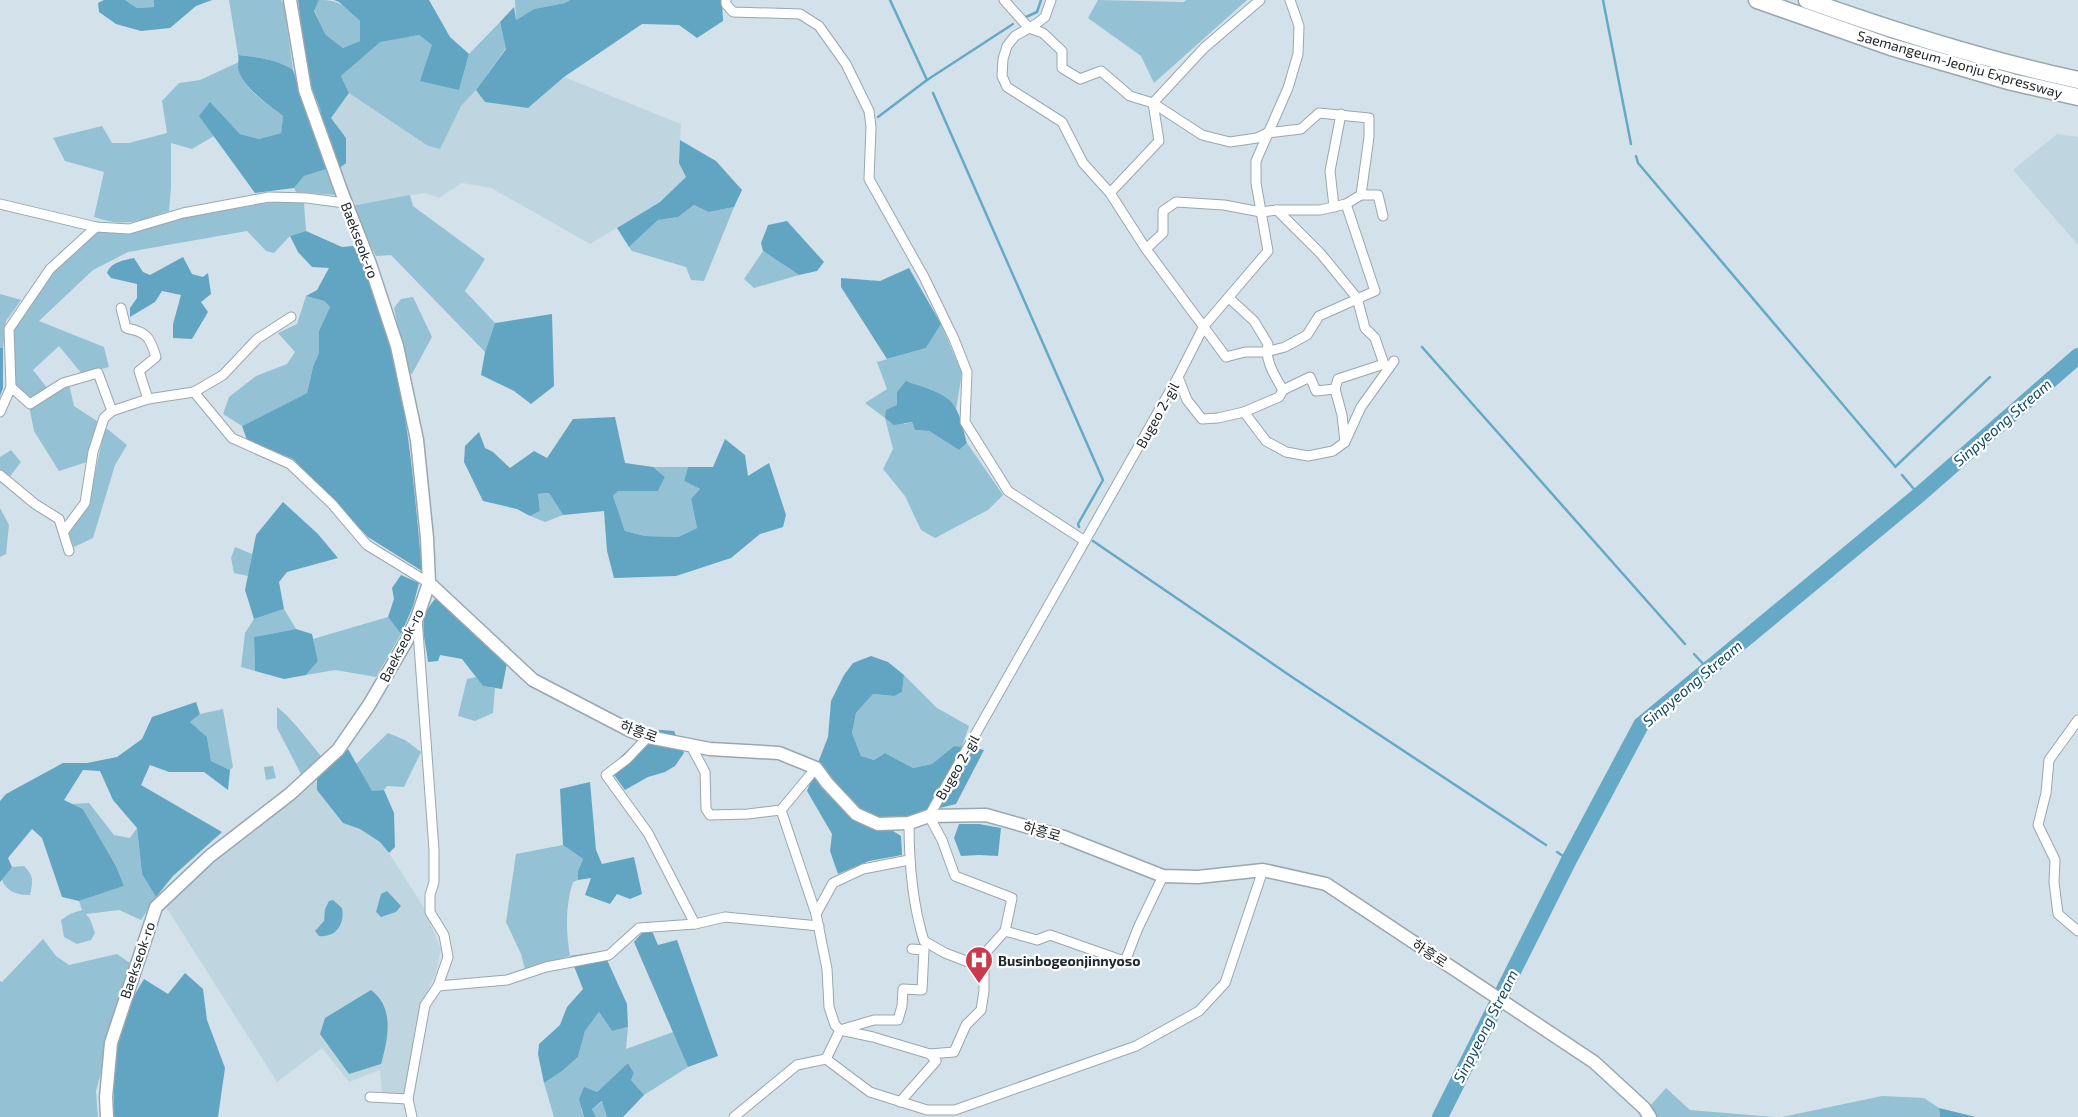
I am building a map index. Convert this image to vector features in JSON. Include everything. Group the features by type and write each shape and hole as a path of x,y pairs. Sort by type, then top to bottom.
{"highway":[{"name":"Saemangeum-Jeonju Expressway","path":"1757,0 1892,47 2012,82 2078,97"},
{"name":"Saemangeum-Jeonju Expressway","path":"1807,0 1899,32 2019,67 2078,80"}],"street":[{"name":"Baekseok-ro","path":"107,1117 106,1097 111,1043 156,907 210,856 290,794 338,750 369,705 417,618 429,583 427,538 417,440 397,346 370,264 345,204 305,90 290,0"},
{"path":"726,0 726,4 733,12 800,14 819,26 846,64 869,111 871,127 869,179 924,277 954,339 967,372 965,422 1008,491 1085,541"},
{"path":"1004,0 1029,28 1043,33 1062,51 1062,68 1080,79 1101,71 1130,96 1153,103 1202,135 1230,142 1257,138 1267,133 1301,129 1318,113 1368,118 1369,137 1361,195"},
{"path":"1051,0 1044,17 1015,36 1007,46 1003,59 1002,76 1007,87 1062,122 1083,163 1110,193 1146,249 1226,357 1245,352 1266,352 1285,347 1307,335 1318,316 1375,291 1346,204"},
{"path":"1153,103 1204,48 1260,0"},
{"name":"Bugeo 2-gil","path":"929,816 1178,377 1204,326 1268,251 1256,183 1256,161 1288,88 1298,54 1300,26 1290,0"},
{"path":"1110,193 1159,141 1153,103"},
{"path":"1334,207 1330,171 1341,114"},
{"path":"1146,249 1163,233 1163,211 1176,202 1224,205 1261,212 1320,210 1346,204 1361,195 1378,195 1383,216"},
{"path":"0,204 96,227 129,229 183,213 269,197 307,198 345,204"},
{"path":"1277,210 1321,254 1357,298 1365,328 1375,338 1389,364"},
{"path":"0,412 10,387 9,329 50,269 96,227"},
{"path":"1229,298 1254,321 1268,344 1266,352 1273,372 1283,390"},
{"path":"122,308 126,328 142,331 152,341 156,357 139,371 148,399"},
{"path":"64,531 85,503 93,452 104,418 112,411 148,399 194,392 223,375 257,339 291,317"},
{"path":"1345,442 1342,415 1335,389 1338,379 1389,364"},
{"path":"1244,412 1266,441 1286,452 1312,456 1332,451 1345,442 1361,407 1389,364"},
{"path":"10,387 30,404 63,383 98,373 112,411"},
{"path":"1178,377 1187,400 1202,419 1218,418 1244,412 1279,397 1283,390 1310,377 1316,391 1335,389"},
{"path":"194,392 232,438 290,464 332,504 367,545 429,583"},
{"path":"0,475 35,504 59,519 69,551"},
{"name":"하흥로","path":"429,583 534,680 631,731 648,737 710,749 779,753 816,768 827,784 856,814 878,824 909,823 929,816 986,815 1064,837 1163,876 1198,877 1263,870 1326,884 1594,1062 1644,1108 1650,1117"},
{"path":"412,1117 408,1099 425,1005 438,986 448,956 444,935 430,912 430,895 434,882 434,850 417,618"},
{"path":"2078,720 2049,760 2046,793 2038,825 2055,860 2054,882 2058,914 2078,931"},
{"path":"648,737 627,760 606,775 648,833 695,924"},
{"path":"690,744 705,772 706,809 710,815 748,814 781,810 816,768"},
{"path":"781,810 816,914 827,969 829,1007 835,1025 840,1030 858,1033 930,1054 954,1052 966,1025 981,1010 987,950 1005,931 1012,898 955,876 942,840 929,816"},
{"path":"909,823 909,860 913,894 924,941 945,953 984,968"},
{"path":"816,914 833,883 863,869 909,860"},
{"path":"734,1117 797,1065 826,1059 870,1092 926,1110 956,1110 1136,1046 1199,1011 1226,983 1263,870"},
{"path":"1005,931 1037,940 1050,935 1121,960 1126,959 1138,928 1163,876"},
{"path":"438,986 507,980 546,967 609,956 639,928 695,924 724,917 819,926"},
{"path":"826,1059 840,1030 874,1020 898,1020 902,1006 903,989 922,990 924,950 912,949"},
{"path":"900,1102 936,1061 930,1054"},
{"path":"370,1097 408,1099"}],"shaded area":[{"path":"104,0 125,0 137,8 154,7 154,0 212,0 196,6 170,28 141,31 116,24 99,12 98,3"},
{"path":"125,0 154,0 154,7 137,8"},
{"path":"229,0 281,0 284,5 293,70 274,61 238,55"},
{"path":"298,0 319,0 314,11 326,35 343,48 360,41 360,21 339,2 334,0 429,0 450,37 469,54 459,90 420,81 432,45 419,35 380,42 341,76 349,93 331,118 346,138 346,163 338,169 323,127 320,109 308,78"},
{"path":"319,0 338,3 360,21 360,41 343,48 326,35 314,10"},
{"path":"515,0 570,0 565,3 534,9 516,20"},
{"path":"570,0 722,0 723,21 697,38 679,25 642,24 564,77 528,108 485,102 476,90 506,49 500,22 514,7 516,20 534,9 565,3"},
{"path":"1098,0 1184,2 1186,0 1247,0 1154,83 1141,56 1088,18"},
{"path":"500,22 506,48 476,90 461,106 440,149 428,146 349,93 341,76 380,41 419,35 432,45 459,90 469,54"},
{"path":"238,55 274,61 293,70 327,169 304,176 294,188 255,193 199,116 210,102 240,134 259,139 281,133 283,116 249,88 240,74"},
{"path":"239,62 239,70 247,86 261,100 283,116 281,133 259,139 240,134 210,103 200,116 214,136 192,149 171,143 169,211 124,223 94,217 104,172 65,161 53,138 102,126 112,143 129,143 167,133 162,101 179,83 200,80"},
{"path":"564,77 681,124 679,163 686,177 660,202 590,244 491,188 462,183 439,198 425,193 351,206 338,169 331,118 349,93 428,146 439,149 461,106 476,90 485,102 528,108"},
{"path":"2057,134 2078,137 2078,245 2013,170"},
{"path":"680,140 716,161 742,190 734,207 709,212 694,205 678,217 658,220 629,247 617,228 660,202 686,177 679,163"},
{"path":"327,169 336,195 296,192 294,188 304,176"},
{"path":"410,195 413,206 485,259 465,291 495,323 485,352 391,255 376,256 351,206"},
{"path":"280,201 304,203 306,231 290,236 274,253 266,251 247,231 128,252 93,270 39,321 104,347 109,367 82,374 59,346 33,370 48,389 31,400 14,385 13,328 47,277 97,230"},
{"path":"694,205 709,212 734,207 704,281 691,280 686,267 632,251 629,247 658,220 678,217"},
{"path":"787,221 824,262 817,271 799,275 763,251 761,243 768,225"},
{"path":"306,231 342,247 353,246 358,253 380,315 392,353 403,407 411,462 422,571 368,537 293,459 247,440 242,426 307,393 313,367 319,353 319,331 330,307 324,301 306,296 317,290 329,268 312,267 298,252 290,236"},
{"path":"763,251 799,275 754,288 744,279"},
{"path":"183,257 192,274 203,277 208,273 211,294 201,302 208,312 192,339 173,338 173,324 181,295 162,291 155,302 130,317 130,308 137,298 137,284 111,278 107,273 111,266 134,258 143,272 150,275"},
{"path":"909,268 941,324 926,348 887,359 841,287 841,278 880,281"},
{"path":"0,294 21,300 6,321 3,348 0,348"},
{"path":"306,296 324,301 330,307 319,331 320,353 313,367 307,393 242,426 223,414 229,397 256,376 287,364 295,352 278,333 297,324"},
{"path":"413,297 432,337 412,374 407,372 394,308 401,299"},
{"path":"552,314 554,386 531,404 514,391 481,375 485,352 495,323"},
{"path":"941,324 962,373 956,410 946,399 927,389 906,382 904,424 912,422 915,430 929,431 959,450 967,443 1003,495 988,510 935,538 921,530 905,496 883,469 893,449 885,418 865,403 887,389 877,362 926,348"},
{"path":"0,348 3,348 3,388 0,396"},
{"path":"906,381 940,394 953,404 961,420 967,443 959,450 929,431 915,430 912,422 894,425 885,418 886,410 897,405 897,392"},
{"path":"69,384 74,406 97,421 87,462 59,471 34,431 29,406"},
{"path":"615,417 625,463 653,467 665,477 658,491 618,491 613,496 625,531 645,536 678,537 697,528 691,499 700,489 684,481 688,467 713,467 725,439 745,455 748,476 769,463 786,515 783,527 760,534 731,558 676,576 614,578 607,551 604,511 563,515 549,493 538,494 540,511 530,516 517,509 483,501 464,462 465,446 479,432 485,448 493,452 510,468 534,451 547,458 573,419"},
{"path":"105,427 127,445 115,465 93,538 74,547 69,534 90,496"},
{"path":"11,450 21,462 8,479 0,469 0,457"},
{"path":"653,467 688,467 684,481 700,489 691,499 697,528 678,537 645,536 625,531 613,496 618,491 658,491 665,477"},
{"path":"549,493 563,515 545,522 530,516 540,511 538,494"},
{"path":"283,502 318,534 338,558 287,572 279,582 284,609 254,619 245,590 256,535"},
{"path":"0,508 9,525 6,554 0,557"},
{"path":"235,547 252,554 248,576 234,573 231,558"},
{"path":"401,575 419,583 413,606 401,634 388,617 394,599 392,588"},
{"path":"436,598 507,663 502,689 483,686 462,659 440,655 438,661 428,662 423,628 424,620 426,613"},
{"path":"284,609 296,629 254,637 255,671 241,667 245,633 254,619"},
{"path":"388,617 401,634 376,677 335,670 306,675 318,661 313,639"},
{"path":"296,629 312,634 318,661 306,675 284,679 255,671 254,637"},
{"path":"871,656 888,662 904,675 902,692 894,696 873,694 856,713 852,733 861,756 874,760 885,753 913,768 932,764 954,746 984,750 956,804 899,818 893,831 901,836 902,855 869,861 838,874 830,851 832,834 807,791 828,737 831,701 844,675 853,663"},
{"path":"904,675 937,708 969,726 962,747 954,746 932,764 913,768 885,753 874,760 861,756 852,733 856,713 873,694 893,696 902,692"},
{"path":"476,677 483,686 495,688 493,713 475,721 458,716 467,679"},
{"path":"196,702 200,714 190,722 207,737 211,761 230,770 228,790 204,772 169,772 150,765 141,785 222,832 173,876 156,897 142,874 137,828 113,800 100,771 83,770 64,800 83,809 116,866 124,886 79,901 62,897 42,838 32,829 8,858 12,867 0,882 0,801 6,794 63,763 87,763 117,757 142,739 152,717"},
{"path":"277,707 322,757 301,774 277,728"},
{"path":"223,709 233,767 230,770 211,761 207,737 190,722 200,714"},
{"path":"650,729 674,731 684,753 675,766 665,772 648,777 625,790 609,768"},
{"path":"388,733 405,740 421,752 404,787 387,786 384,790 372,792 356,764"},
{"path":"348,749 372,791 384,790 394,813 395,847 389,853 380,842 360,829 343,823 317,790 317,776"},
{"path":"273,766 276,778 266,780 264,767"},
{"path":"317,776 343,823 360,829 380,842 389,853 423,906 441,949 436,973 425,997 405,1094 382,1094 380,1070 349,1082 322,1048 277,1082 166,907 206,867"},
{"path":"590,782 596,850 602,864 634,857 642,894 630,899 617,894 610,904 585,895 591,878 578,880 578,871 583,859 563,845 560,789"},
{"path":"89,803 114,835 130,838 137,828 142,874 156,897 141,920 119,910 86,914 95,933 91,940 77,944 64,937 61,920 70,914 82,910 79,901 124,886 116,866 83,809 72,804"},
{"path":"959,824 979,824 1001,828 998,856 961,856 954,838"},
{"path":"563,845 583,859 578,871 578,880 573,882 570,891 567,909 570,956 525,969 521,954 506,922 516,854"},
{"path":"24,866 32,879 30,895 12,892 6,887 1,878 12,867"},
{"path":"387,891 401,906 396,912 381,917 376,912 381,894"},
{"path":"333,900 342,908 341,924 330,935 319,936 315,931 324,921 325,909 329,901"},
{"path":"652,931 658,945 677,940 718,1056 688,1067 634,942 642,933"},
{"path":"43,939 56,956 69,965 117,954 130,963 96,1091 98,1117 0,1117 0,981 2,982"},
{"path":"603,951 627,1004 628,1027 612,1031 599,1012 585,1031 578,1057 544,1083 538,1054 539,1044 560,1025 567,1007 583,989 570,956"},
{"path":"185,973 203,989 207,1020 225,1068 218,1117 114,1117 114,1057 128,1006 144,979 168,994"},
{"path":"371,990 379,997 387,1015 388,1024 384,1054 381,1064 349,1074 320,1034 325,1018"},
{"path":"599,1012 612,1031 628,1027 626,1049 673,1032 688,1067 644,1095 631,1080 634,1073 628,1063 581,1109 584,1117 554,1117 544,1083 578,1057 585,1031"},
{"path":"628,1063 634,1073 631,1080 644,1095 623,1117 607,1117 602,1101 592,1109 596,1117 584,1117 579,1099 584,1087 597,1092"},
{"path":"1666,1088 1690,1110 1774,1117 1658,1117 1650,1106"},
{"path":"1882,1096 1924,1098 1939,1108 1940,1117 1782,1117"},
{"path":"603,1101 607,1117 596,1117 592,1109"},
{"path":"1939,1108 1976,1117 1940,1117"}],"waterway":[{"path":"890,0 927,80"},
{"path":"1026,17 1037,12 1041,0"},
{"path":"1603,0 1631,144"},
{"path":"878,117 927,80 1013,24"},
{"path":"933,93 1103,480 1078,524 1079,527"},
{"path":"1636,156 1638,163 1894,465"},
{"path":"1422,347 1685,644"},
{"name":"Sinpyeong Stream","path":"1440,1117 1569,860 1641,725 1919,495 2078,356"},
{"path":"1895,467 1990,377"},
{"path":"1902,475 1919,495"},
{"path":"1093,541 1295,679 1546,845"},
{"path":"1694,654 1708,669"},
{"path":"1557,852 1569,860"}],"place":[{"name":"Businbogeonjinnyoso","path":"979,984"}]}
